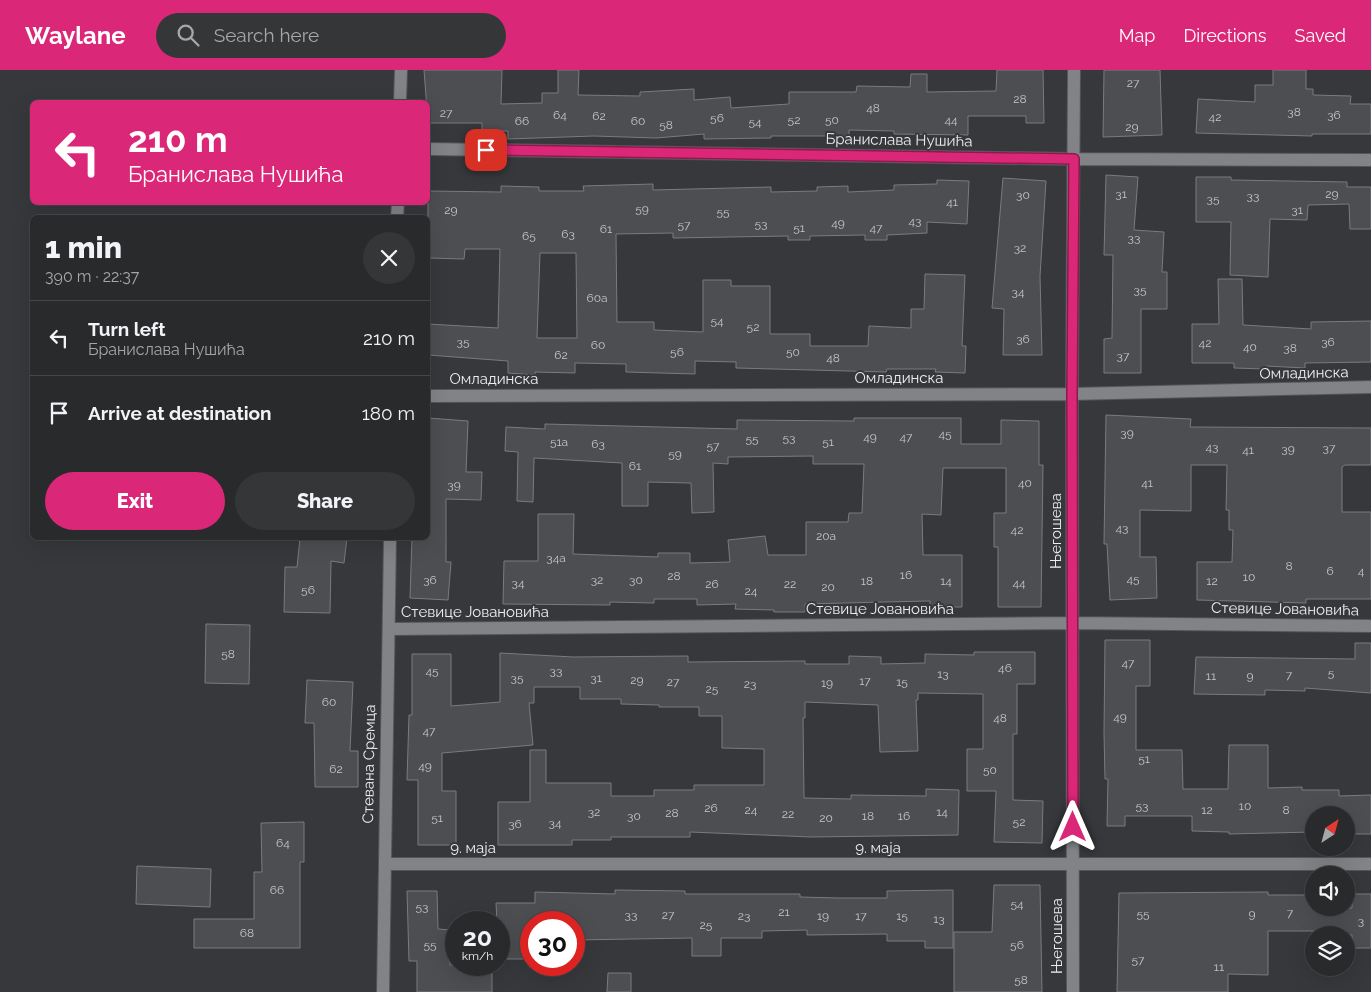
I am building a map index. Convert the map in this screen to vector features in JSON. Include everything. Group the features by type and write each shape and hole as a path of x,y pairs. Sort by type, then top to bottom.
{"street":[{"path":"400,70 400,100"},
{"name":"Његошева","path":"1073,992 1072,394 1074,70"},
{"name":"Бранислава Нушића","path":"430,149 1074,159 1371,160"},
{"name":"Омладинска","path":"430,396 1072,394 1371,387"},
{"name":"Стевана Сремца","path":"383,992 384,827 390,540"},
{"name":"Стевице Јовановића","path":"389,629 1073,623 1371,626"},
{"name":"9. маја","path":"385,864 1371,864"}],"building":[{"path":"424,70 502,70 501,104 542,103 542,93 558,93 558,70 579,70 578,95 640,96 640,92 694,89 694,100 730,97 731,108 789,104 789,92 856,92 857,86 910,87 911,74 927,74 927,92 996,91 997,70 1043,70 1044,123 1026,123 1026,116 968,116 968,135 894,134 894,131 849,130 849,136 771,136 771,138 704,139 704,134 656,138 594,136 508,139 508,131 482,131 482,123 430,123 430,100 426,100"},
{"path":"1104,70 1160,70 1162,135 1103,137"},
{"path":"1273,70 1306,70 1306,89 1313,89 1313,95 1351,96 1350,104 1371,104 1371,134 1312,134 1312,136 1196,133 1198,99 1255,102 1255,85 1273,85"},
{"path":"1106,175 1138,177 1134,230 1164,232 1162,272 1167,272 1167,309 1141,309 1141,373 1104,373 1104,339 1112,338 1113,255 1104,255"},
{"path":"1196,177 1231,177 1231,180 1347,182 1347,187 1371,187 1371,229 1350,229 1349,204 1308,205 1307,220 1270,219 1268,277 1230,275 1231,222 1196,222"},
{"path":"1003,178 1046,181 1040,276 1042,355 1003,355 1004,309 992,308"},
{"path":"937,180 969,181 967,224 927,222 927,233 887,235 887,240 865,240 865,235 810,236 810,240 788,240 788,236 673,238 673,233 616,234 617,322 654,322 654,330 703,332 703,280 731,280 731,286 770,286 770,334 810,334 810,346 868,346 869,326 911,328 911,309 924,309 925,274 965,275 962,346 966,346 965,373 935,372 936,369 887,369 886,372 736,368 736,362 695,361 695,374 626,372 626,364 575,363 575,373 535,372 535,375 508,373 508,361 430,355 430,324 498,328 500,249 465,249 464,259 430,258 430,215 428,215 428,205 430,205 430,191 501,192 501,186 539,187 539,191 584,191 583,186 653,184 653,190 771,187 771,192 817,191 817,187 848,186 848,192 894,190 894,185 937,184","holes":["540,253 576,253 577,338 537,338"]},
{"path":"1218,279 1242,279 1243,325 1311,329 1311,322 1371,321 1371,362 1305,363 1305,368 1266,366 1266,369 1234,368 1234,363 1192,363 1192,324 1219,324"},
{"path":"1106,415 1191,419 1190,427 1371,428 1371,465 1345,465 1342,467 1342,512 1371,512 1371,599 1306,599 1306,603 1197,600 1197,562 1232,562 1233,530 1229,530 1229,510 1226,510 1227,465 1191,465 1191,511 1140,510 1140,557 1156,557 1157,598 1110,600 1107,544 1104,544"},
{"path":"430,418 468,421 466,472 482,472 481,500 446,499 446,562 451,562 448,600 410,598 412,540 430,540"},
{"path":"854,418 961,418 961,444 1001,444 1001,420 1039,421 1039,465 1043,465 1041,607 998,607 998,547 994,547 994,513 1006,513 1006,468 943,468 941,515 922,514 923,555 962,555 962,607 930,607 930,601 805,604 805,612 774,612 774,610 735,609 736,604 697,605 697,599 654,599 654,603 610,602 610,605 503,604 504,561 538,561 538,514 574,514 573,554 658,557 658,553 690,553 690,563 730,562 728,540 765,536 768,555 806,555 806,522 848,522 849,513 862,513 864,464 813,464 813,456 728,457 728,464 713,463 714,512 692,513 691,483 648,482 648,506 622,506 622,463 534,458 533,502 517,501 518,452 505,451 506,427 545,429 545,424 737,429 737,420 854,421"},
{"path":"300,540 347,540 344,563 331,561 330,613 284,612 285,567 297,567"},
{"path":"206,624 250,625 249,684 205,683"},
{"path":"1105,640 1150,640 1150,686 1136,686 1136,750 1182,750 1183,789 1228,789 1229,745 1268,745 1268,788 1302,787 1302,790 1339,790 1339,796 1371,795 1371,834 1355,834 1355,806 1305,806 1305,832 1229,834 1229,832 1192,831 1192,816 1125,816 1125,826 1107,826 1108,779 1105,779"},
{"path":"1355,643 1371,643 1371,693 1305,688 1305,691 1265,690 1265,695 1194,694 1196,657 1355,659"},
{"path":"974,652 1035,652 1035,684 1017,684 1017,734 1013,734 1013,800 1043,801 1042,843 994,842 996,791 967,791 967,749 983,749 983,694 918,693 918,700 916,700 918,751 880,752 878,705 805,702 805,718 803,718 804,798 851,799 851,795 926,796 926,789 959,790 958,835 811,837 690,832 690,837 611,837 611,840 572,840 572,845 498,845 498,802 530,802 530,750 546,750 546,783 611,783 611,796 654,796 654,790 694,790 694,785 764,785 764,749 722,748 722,716 699,716 699,707 659,707 659,705 621,704 621,699 580,699 580,687 534,687 534,703 529,703 533,745 442,753 442,791 456,791 456,845 418,845 418,780 407,780 409,715 412,715 412,654 451,654 451,706 500,702 500,653 573,657 688,656 688,662 805,661 805,664 849,664 849,656 881,657 881,664 925,663 925,654 974,655"},
{"path":"307,680 353,682 350,751 358,751 358,787 315,787 314,723 305,723"},
{"path":"304,822 304,862 300,862 300,948 194,948 194,919 254,919 254,872 262,872 261,823"},
{"path":"137,866 211,869 210,907 136,904"},
{"path":"994,885 1040,885 1042,992 954,992 954,932 992,932"},
{"path":"615,890 685,891 685,894 800,894 800,897 887,898 887,891 953,890 953,948 925,948 925,941 887,941 887,934 807,935 807,930 762,931 762,938 721,938 721,956 692,956 692,938 585,940 585,911 520,911 520,959 510,959 510,911 496,911 496,903 535,903 535,892 615,894"},
{"path":"407,891 437,891 438,929 445,930 445,976 492,976 492,992 417,992 417,961 409,961"},
{"path":"1268,892 1268,895 1305,895 1305,916 1355,916 1355,894 1371,894 1371,948 1355,948 1355,926 1305,926 1305,931 1268,931 1268,975 1228,974 1228,992 1117,992 1119,893"},
{"path":"608,973 631,973 631,992 607,992"}],"route":[{"path":"486,150 1074,159 1072,394 1073,827"}]}
